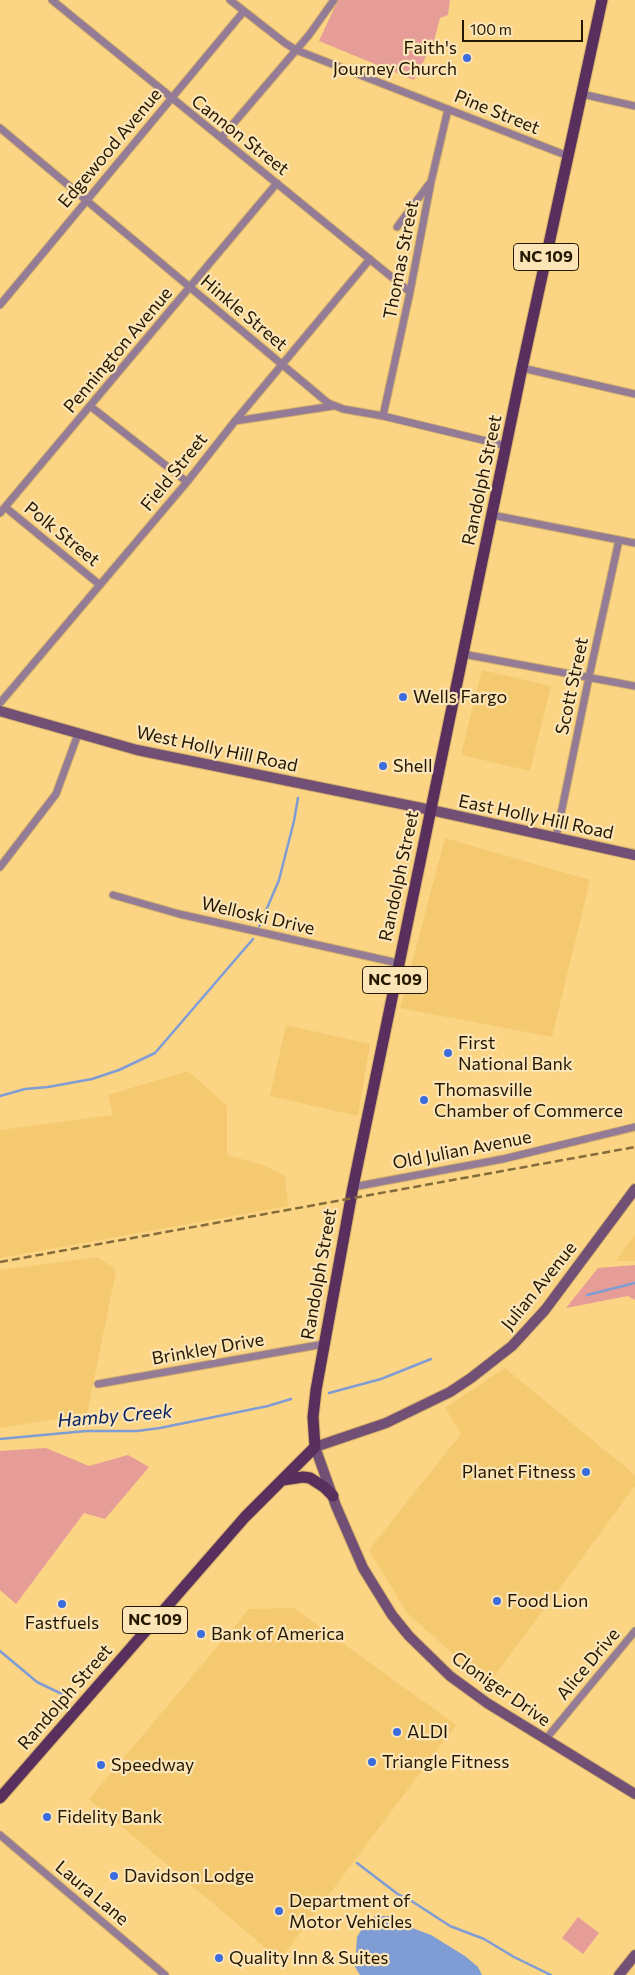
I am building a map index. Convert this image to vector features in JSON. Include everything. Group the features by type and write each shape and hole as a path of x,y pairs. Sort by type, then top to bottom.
{"main road":[{"name":"Randolph Street","path":"0,1798 245,1517 315,1447 313,1418 324,1344 353,1187 522,368 602,0"},
{"path":"283,1480 303,1477 310,1478 324,1487 333,1496"}],"street":[{"name":"Cannon Street","path":"52,0 410,292"},
{"name":"Pine Street","path":"230,0 284,43 296,50 568,156"},
{"path":"221,138 296,50 334,0"},
{"name":"Edgewood Avenue","path":"0,305 244,11"},
{"path":"582,94 635,106"},
{"name":"Thomas Street","path":"383,416 410,292 431,182 448,109"},
{"name":"Hinkle Street","path":"0,128 322,399 333,406 507,446"},
{"path":"397,226 431,182"},
{"name":"Pennington Avenue","path":"2,510 277,183"},
{"name":"Field Street","path":"0,703 187,482 370,259"},
{"path":"522,368 635,393"},
{"path":"90,406 187,482"},
{"path":"235,422 333,406"},
{"name":"Polk Street","path":"2,510 100,584"},
{"path":"492,515 635,543"},
{"name":"Scott Street","path":"556,838 619,540"},
{"path":"463,654 635,686"},
{"name":"West Holly Hill Road","path":"0,711 137,750 431,810"},
{"path":"0,867 56,794 78,734"},
{"name":"East Holly Hill Road","path":"431,810 635,855"},
{"name":"Welloski Drive","path":"113,895 179,914 398,963"},
{"name":"Old Julian Avenue","path":"353,1187 503,1159 635,1127"},
{"name":"Julian Avenue","path":"315,1447 386,1423 450,1392 505,1351 545,1310 635,1188"},
{"name":"Brinkley Drive","path":"98,1384 324,1344"},
{"name":"Cloniger Drive","path":"315,1447 363,1568 392,1615 409,1636 450,1676 487,1703 635,1794"},
{"name":"Alice Drive","path":"545,1740 635,1631"},
{"name":"Laura Lane","path":"0,1835 165,1975"},
{"path":"619,1975 635,1956"}],"shaded area":[{"path":"338,0 450,0 448,15 440,18 434,41 414,80 319,41"},
{"path":"482,670 551,686 530,771 461,755"},
{"path":"445,838 590,880 552,1037 400,1008"},
{"path":"286,1025 370,1044 358,1116 270,1096"},
{"path":"188,1071 227,1106 227,1155 266,1166 285,1176 288,1206 0,1258 0,1130 113,1115 108,1095"},
{"path":"635,1234 635,1261 616,1261"},
{"path":"98,1257 116,1271 87,1414 0,1428 0,1270"},
{"path":"635,1265 635,1300 628,1296 566,1308 598,1268"},
{"path":"505,1368 635,1475 635,1486 488,1685 407,1613 369,1550 461,1434 445,1408"},
{"path":"46,1448 89,1466 128,1455 149,1467 105,1519 84,1513 16,1604 0,1590 0,1451"},
{"path":"294,1608 456,1725 280,1960 89,1799 249,1609"},
{"path":"578,1917 599,1933 583,1954 562,1938"}],"water":[{"path":"376,1916 388,1916 399,1923 431,1935 465,1956 478,1967 482,1975 360,1975 355,1967 357,1937 368,1919"}],"waterway":[{"path":"259,927 279,880 298,798"},
{"path":"0,1096 25,1089 92,1079 119,1070 155,1053 253,939"},
{"name":"Hamby Creek","path":"587,1295 635,1283"},
{"name":"Hamby Creek","path":"329,1393 381,1379 431,1359"},
{"name":"Hamby Creek","path":"0,1439 86,1431 137,1431 160,1428 268,1406 291,1399"},
{"path":"0,1651 37,1682 64,1695"},
{"path":"357,1863 399,1895 450,1926 484,1939 514,1957 551,1975"}],"railway":[{"path":"0,1262 635,1147"}],"place":[{"name":"Faith's Journey Church","path":"467,58"},
{"name":"Wells Fargo","path":"403,697"},
{"name":"Shell","path":"383,766"},
{"name":"First National Bank","path":"448,1053"},
{"name":"Thomasville Chamber of Commerce","path":"424,1100"},
{"name":"Planet Fitness","path":"586,1472"},
{"name":"Food Lion","path":"497,1601"},
{"name":"Fastfuels","path":"62,1604"},
{"name":"Bank of America","path":"201,1634"},
{"name":"ALDI","path":"397,1732"},
{"name":"Triangle Fitness","path":"372,1762"},
{"name":"Speedway","path":"101,1765"},
{"name":"Fidelity Bank","path":"47,1817"},
{"name":"Davidson Lodge","path":"114,1876"},
{"name":"Department of Motor Vehicles","path":"279,1911"},
{"name":"Quality Inn & Suites","path":"219,1958"}]}
